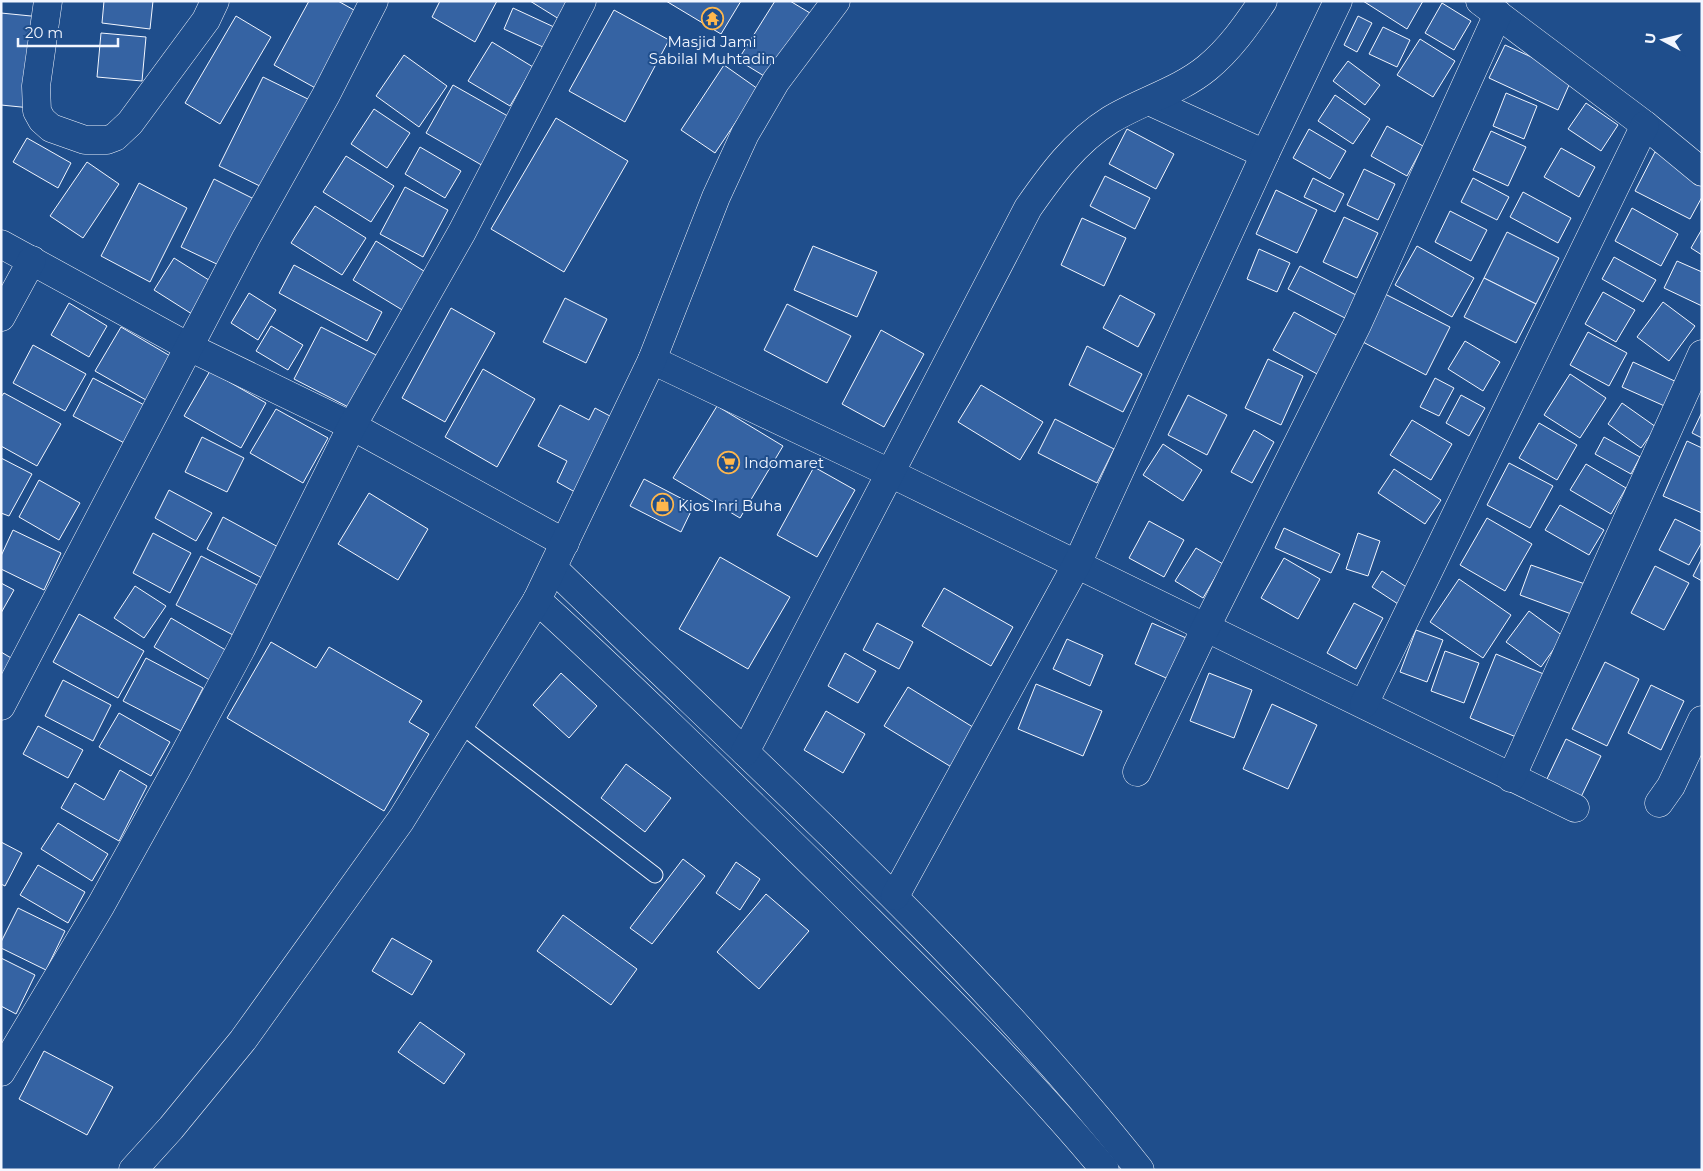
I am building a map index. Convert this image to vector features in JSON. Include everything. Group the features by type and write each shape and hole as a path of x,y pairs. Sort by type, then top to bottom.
{"street":[{"path":"48,1 36,86 37,111 42,120 51,128 85,140 97,141 115,138 130,122 206,20 216,1"},
{"path":"1,706 246,238 326,95 374,1"},
{"path":"1,1072 100,905 181,761 241,649 352,426 462,232 582,1"},
{"path":"133,1170 171,1128 243,1040 402,820 538,600 652,360 716,197 745,134 776,81 836,1"},
{"path":"745,752 1028,208 1053,171 1084,140 1110,120 1149,101 1206,69 1236,40 1263,1"},
{"path":"895,896 1077,564 1265,154 1338,1"},
{"path":"1137,772 1205,629 1357,325 1489,8 1645,125 1702,172"},
{"path":"1149,101 1265,154"},
{"path":"1364,704 1645,125"},
{"path":"1,244 189,347 352,426 565,543"},
{"path":"1,317 32,260"},
{"path":"1511,778 1702,354"},
{"path":"652,360 890,473 1205,629 1364,704 1575,808"},
{"path":"553,568 895,896 984,991 1140,1170"},
{"path":"538,600 680,732 942,992 1105,1170"},
{"path":"1659,803 1671,786 1702,720"}],"lane":[{"path":"460,725 655,875"}],"building":[{"path":"104,1 153,1 150,29 102,23"},
{"path":"309,1 338,1 361,14 319,90 274,65"},
{"path":"440,1 497,1 475,42 432,17"},
{"path":"530,1 571,1 559,19"},
{"name":"Masjid Jami Sabilal Muhtadin","path":"666,1 741,1 721,34"},
{"path":"775,1 790,1 810,13 769,79 738,60"},
{"path":"1363,1 1423,1 1407,29"},
{"path":"1442,3 1471,21 1454,50 1425,33"},
{"path":"513,8 554,27 545,48 504,29"},
{"path":"614,10 669,40 625,122 569,91"},
{"path":"1,13 41,17 31,108 1,105"},
{"path":"236,16 271,37 220,124 185,103"},
{"path":"1358,16 1372,23 1357,52 1344,45"},
{"path":"1383,27 1410,40 1397,67 1369,54"},
{"path":"101,33 146,37 142,81 97,77"},
{"path":"1420,39 1455,61 1433,97 1397,75"},
{"path":"492,42 533,67 510,106 468,81"},
{"path":"1505,45 1573,76 1558,110 1489,78"},
{"path":"404,55 447,86 419,127 376,96"},
{"path":"1348,61 1380,85 1365,105 1333,81"},
{"path":"724,65 758,89 715,153 681,130"},
{"path":"263,77 316,103 272,192 219,166"},
{"path":"453,85 513,119 485,167 426,133"},
{"path":"1506,93 1537,106 1524,139 1493,126"},
{"path":"1335,95 1370,119 1353,144 1318,121"},
{"path":"1586,103 1618,125 1601,151 1568,129"},
{"path":"374,109 410,133 387,168 351,144"},
{"path":"556,118 628,161 564,272 491,229"},
{"path":"1387,126 1423,146 1407,176 1371,156"},
{"path":"1127,129 1174,154 1156,189 1109,164"},
{"path":"1309,129 1346,151 1330,179 1293,158"},
{"path":"1491,131 1526,147 1508,186 1473,170"},
{"path":"27,138 71,163 58,188 13,162"},
{"path":"420,147 461,171 445,198 405,174"},
{"path":"1561,148 1595,167 1579,197 1544,177"},
{"path":"1655,152 1702,176 1702,197 1690,219 1635,191"},
{"path":"346,156 394,186 371,222 323,192"},
{"path":"87,162 119,184 83,238 50,216"},
{"path":"1364,169 1395,184 1378,220 1347,205"},
{"path":"1105,176 1150,198 1135,229 1090,206"},
{"path":"1313,178 1344,194 1335,212 1304,197"},
{"path":"1473,178 1509,197 1497,220 1461,202"},
{"path":"214,179 256,200 223,267 181,247"},
{"path":"139,183 187,208 150,282 101,256"},
{"path":"405,187 448,210 423,257 380,234"},
{"path":"1276,190 1317,210 1297,253 1256,234"},
{"path":"1523,192 1571,218 1558,243 1510,217"},
{"path":"315,206 366,238 342,275 291,243"},
{"path":"1632,208 1678,234 1661,266 1615,241"},
{"path":"1450,211 1487,230 1471,261 1435,242"},
{"path":"1344,217 1378,233 1357,278 1323,262"},
{"path":"1082,218 1126,238 1104,286 1061,265"},
{"path":"1702,229 1702,255 1691,248"},
{"path":"1507,232 1559,258 1536,304 1484,278"},
{"path":"376,241 427,273 404,311 353,280"},
{"path":"813,246 877,272 857,317 794,290"},
{"path":"1417,246 1474,278 1452,317 1395,285"},
{"path":"1259,249 1290,263 1277,292 1247,279"},
{"path":"1614,257 1656,280 1643,302 1602,279"},
{"path":"174,258 212,282 192,314 154,290"},
{"path":"1677,261 1702,272 1702,306 1664,288"},
{"path":"294,265 382,312 367,341 279,293"},
{"path":"1300,266 1356,295 1345,318 1288,289"},
{"path":"1484,278 1536,304 1516,343 1464,317"},
{"path":"1603,292 1635,310 1616,342 1585,324"},
{"path":"249,293 276,310 258,340 231,323"},
{"path":"1385,294 1450,327 1426,375 1361,341"},
{"path":"1120,295 1155,314 1138,347 1103,328"},
{"path":"565,298 607,319 586,363 543,342"},
{"path":"1663,302 1695,326 1669,361 1637,337"},
{"path":"69,303 107,326 89,357 51,335"},
{"path":"787,304 851,336 827,383 764,350"},
{"path":"451,308 495,333 445,422 402,398"},
{"path":"1294,312 1340,337 1319,375 1273,350"},
{"path":"271,326 303,345 288,370 256,351"},
{"path":"121,327 177,360 153,404 95,371"},
{"path":"321,327 382,358 356,411 294,379"},
{"path":"881,330 924,354 884,427 842,404"},
{"path":"1588,332 1627,353 1609,386 1570,365"},
{"path":"1465,341 1500,362 1483,391 1448,369"},
{"path":"33,345 86,374 65,411 13,383"},
{"path":"1087,346 1142,374 1123,412 1069,385"},
{"path":"1268,359 1303,376 1281,425 1245,408"},
{"path":"1633,362 1679,383 1669,408 1622,387"},
{"path":"483,369 535,399 497,467 445,437"},
{"path":"210,371 266,403 241,448 184,416"},
{"path":"1570,374 1606,398 1580,438 1544,415"},
{"path":"93,378 150,408 130,446 73,416"},
{"path":"1435,378 1454,388 1439,416 1420,407"},
{"path":"981,385 1043,422 1020,460 958,422"},
{"path":"4,393 61,424 37,466 1,446 1,397"},
{"path":"1188,395 1227,415 1207,455 1168,435"},
{"path":"1461,395 1485,408 1469,436 1446,423"},
{"path":"1622,403 1656,427 1641,448 1608,424"},
{"path":"560,405 589,420 595,408 621,422 582,496 557,482 567,461 538,446"},
{"name":"Indomaret","path":"717,406 783,446 740,518 673,478"},
{"path":"276,409 328,438 303,483 250,453"},
{"path":"1702,412 1702,438 1692,433"},
{"path":"1055,419 1114,449 1097,483 1038,453"},
{"path":"1412,420 1452,444 1431,480 1390,455"},
{"path":"1539,423 1577,445 1557,480 1519,458"},
{"path":"1254,430 1274,442 1252,483 1231,472"},
{"path":"202,437 244,458 227,492 185,472"},
{"path":"1604,437 1640,457 1631,474 1595,454"},
{"path":"1687,441 1702,448 1702,513 1663,496"},
{"path":"1163,444 1202,470 1183,501 1143,475"},
{"path":"1,458 32,474 9,516 1,513"},
{"path":"1509,463 1553,486 1530,528 1487,505"},
{"path":"1586,464 1626,488 1611,514 1570,490"},
{"path":"814,467 855,490 817,557 777,535"},
{"path":"1394,469 1441,500 1425,524 1378,493"},
{"name":"Kios Inri Buha","path":"644,479 694,505 681,532 630,506"},
{"path":"39,480 80,503 59,540 19,517"},
{"path":"169,490 212,513 196,541 155,518"},
{"path":"369,493 428,529 398,580 338,544"},
{"path":"1560,505 1604,530 1589,555 1545,530"},
{"path":"223,517 280,548 264,579 207,549"},
{"path":"1487,518 1532,544 1505,591 1460,565"},
{"path":"1675,519 1702,532 1702,542 1689,565 1659,550"},
{"path":"1149,521 1184,540 1164,577 1129,558"},
{"path":"1284,528 1340,554 1331,573 1275,548"},
{"path":"13,530 61,553 44,590 1,569 1,556"},
{"path":"153,533 191,553 170,593 133,573"},
{"path":"1358,533 1380,541 1368,576 1346,569"},
{"path":"1196,548 1223,564 1203,598 1175,581"},
{"path":"201,556 259,586 233,635 176,605"},
{"path":"720,557 790,597 748,669 679,629"},
{"path":"1284,558 1320,579 1298,619 1261,598"},
{"path":"1702,558 1702,581 1693,576"},
{"path":"1531,565 1585,584 1574,615 1520,595"},
{"path":"1655,566 1689,583 1664,630 1631,613"},
{"path":"1382,571 1408,588 1398,604 1372,587"},
{"path":"1459,579 1511,615 1483,658 1430,622"},
{"path":"1,583 14,590 1,613"},
{"path":"135,586 166,606 144,638 114,618"},
{"path":"944,588 1013,627 991,666 922,626"},
{"path":"1354,603 1383,618 1356,669 1327,653"},
{"path":"1529,611 1563,636 1541,667 1506,642"},
{"path":"79,614 144,651 118,698 53,662"},
{"path":"171,618 229,652 213,682 154,647"},
{"path":"877,623 913,642 899,669 863,650"},
{"path":"1152,623 1193,641 1175,682 1135,664"},
{"path":"1416,630 1443,640 1427,682 1400,672"},
{"path":"1067,639 1103,655 1090,686 1053,669"},
{"path":"271,642 316,668 329,647 422,701 409,722 429,734 384,811 227,718"},
{"path":"1445,651 1479,663 1464,703 1431,691"},
{"path":"1,652 18,662 1,692"},
{"path":"845,653 876,671 858,703 828,686"},
{"path":"1496,654 1546,675 1521,739 1470,718"},
{"path":"146,658 203,688 181,731 123,701"},
{"path":"1605,662 1639,679 1607,746 1572,729"},
{"path":"561,673 597,706 569,738 533,705"},
{"path":"1209,673 1252,690 1234,738 1190,721"},
{"path":"63,680 111,705 93,741 45,716"},
{"path":"1036,684 1102,711 1083,756 1018,729"},
{"path":"1651,685 1684,701 1661,750 1628,733"},
{"path":"908,687 976,729 953,768 884,726"},
{"path":"1272,704 1317,725 1288,789 1243,769"},
{"path":"826,711 865,734 843,773 804,750"},
{"path":"119,713 170,742 151,776 99,747"},
{"path":"38,726 83,750 68,778 23,754"},
{"path":"1566,739 1601,756 1579,801 1545,783"},
{"path":"626,764 671,798 645,832 601,798"},
{"path":"120,770 147,786 119,841 61,808 75,783 104,800"},
{"path":"58,823 108,854 92,881 41,849"},
{"path":"1,842 22,853 5,886 1,884"},
{"path":"683,859 705,876 652,944 630,928"},
{"path":"736,862 760,879 740,910 716,893"},
{"path":"38,865 85,892 68,923 20,895"},
{"path":"766,894 809,931 759,989 717,952"},
{"path":"18,908 65,931 46,970 1,948 1,942"},
{"path":"563,915 637,969 611,1005 537,951"},
{"path":"392,938 432,961 412,995 372,971"},
{"path":"1,958 35,975 16,1014 1,1006"},
{"path":"420,1022 465,1054 444,1084 398,1052"},
{"path":"44,1051 113,1087 87,1135 19,1099"}],"place":[{"name":"Masjid Jami Sabilal Muhtadin","path":"712,18"},
{"name":"Indomaret","path":"728,462"},
{"name":"Kios Inri Buha","path":"662,505"}]}
